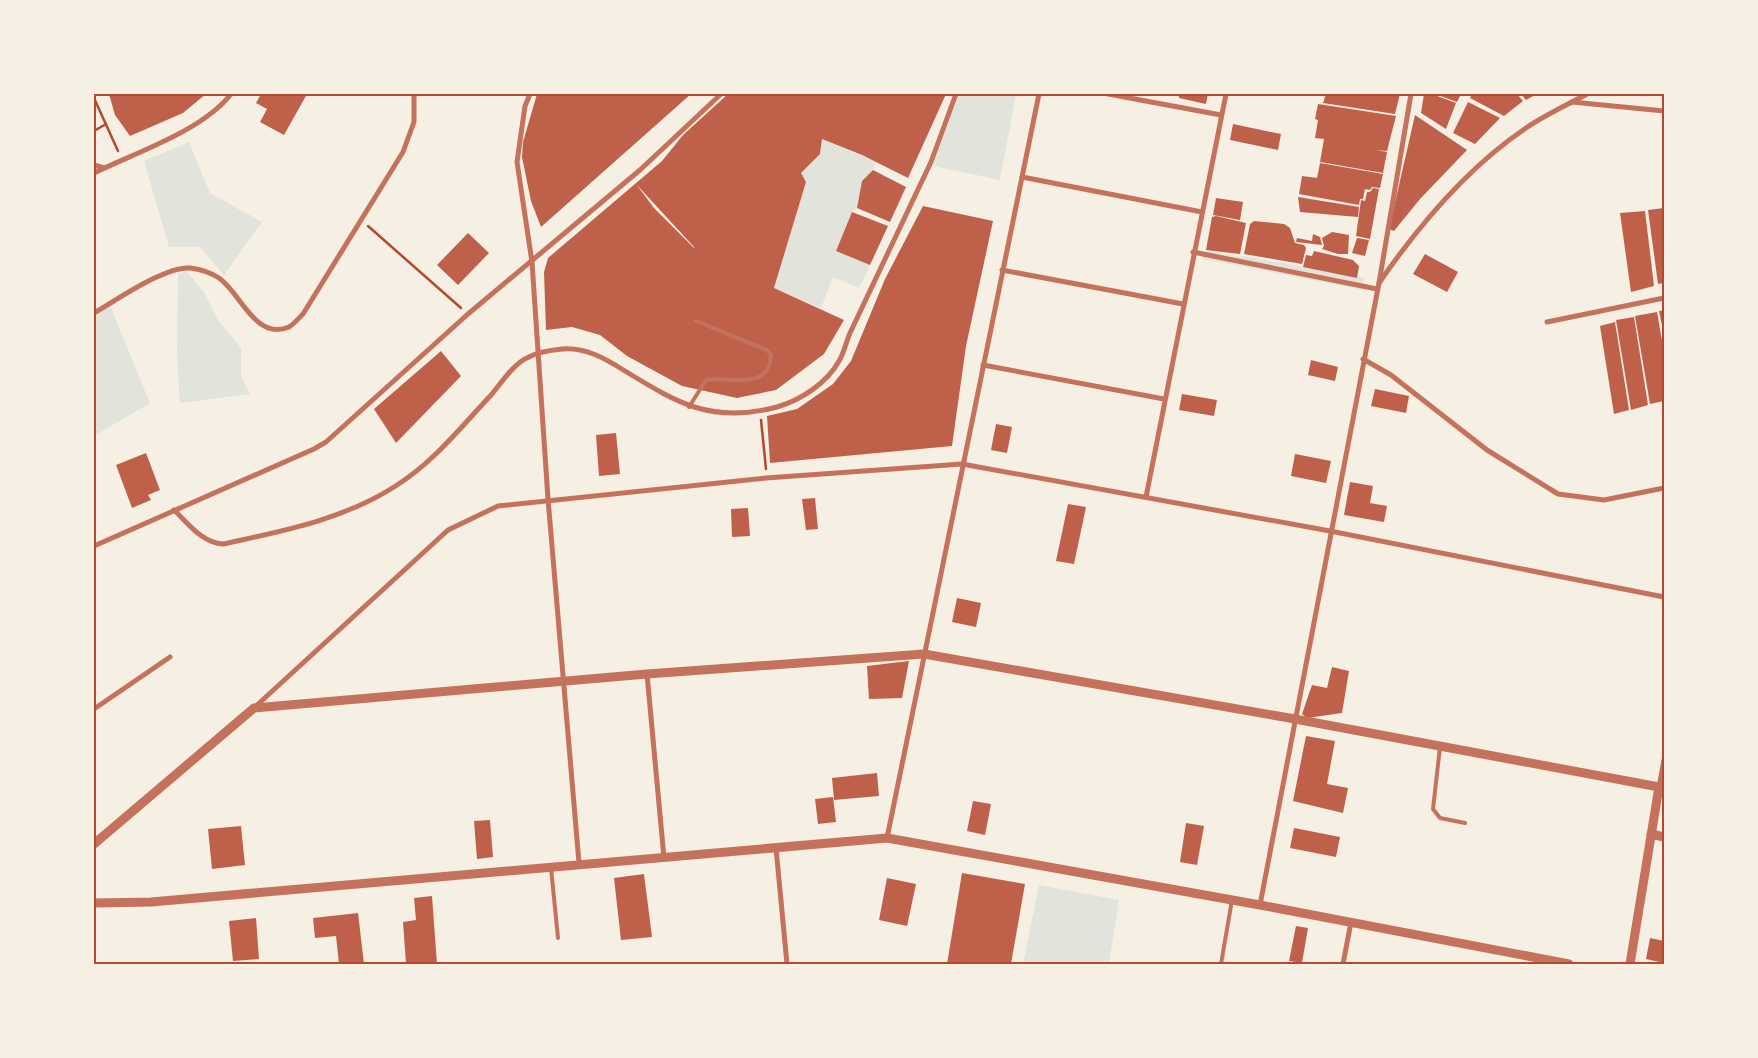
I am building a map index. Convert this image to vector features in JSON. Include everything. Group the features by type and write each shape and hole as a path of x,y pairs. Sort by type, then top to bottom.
{"street":[{"path":"94,173 201,122 223,105 231,94"},
{"path":"94,313 171,269 190,268 206,272 220,279 262,326 272,329 289,326 304,314 403,152 414,122 414,94"},
{"path":"530,94 525,106 517,162 532,262 562,682 579,863"},
{"path":"94,546 326,442 468,314 640,170 721,94"},
{"path":"174,510 201,536 212,542 223,544 303,526 352,509 394,488 424,466 516,368 529,357 563,349 596,354 689,407 727,414 760,411 790,402 805,395 827,376 840,361 850,333 931,162 956,94"},
{"path":"887,838 1039,94"},
{"path":"1108,94 1221,115"},
{"path":"1146,497 1193,252 1226,94"},
{"path":"1260,905 1378,286 1411,94"},
{"path":"1378,286 1412,236 1479,166 1526,128 1586,94"},
{"path":"1571,102 1664,111"},
{"path":"94,165 104,168"},
{"path":"1022,177 1202,212"},
{"path":"1193,252 1378,286"},
{"path":"1002,270 1183,304"},
{"path":"1547,322 1664,298"},
{"path":"1364,360 1391,375 1486,450 1558,494 1604,500 1664,488"},
{"path":"983,365 1164,399"},
{"path":"94,844 254,708 448,530 498,506 766,478 962,464 1330,531 1664,597"},
{"path":"254,708 647,674 924,654 1295,719 1659,787"},
{"path":"94,710 170,657"},
{"path":"647,674 664,858"},
{"path":"1630,964 1664,760"},
{"path":"1651,834 1664,837"},
{"path":"94,903 151,902 579,863 664,858 887,838 1260,905 1569,964"},
{"path":"776,848 787,964"},
{"path":"1343,964 1351,922"}],"lane":[{"path":"689,407 706,380 719,378 748,382 762,375 771,363 771,355 767,350 696,322"},
{"path":"1440,747 1433,809 1440,818 1465,823"},
{"path":"550,866 558,938"},
{"path":"1220,964 1232,900"}],"path":[{"path":"94,98 122,160"},
{"path":"94,131 106,124"},
{"path":"361,220 468,314"},
{"path":"760,411 766,478"}],"shaded area":[{"path":"959,94 1016,94 1000,180 933,166"},
{"path":"822,139 876,162 873,170 862,181 857,208 852,212 836,251 870,265 859,288 833,277 821,308 774,288 806,182 801,173 820,154"},
{"path":"189,142 210,193 262,222 224,275 200,247 169,247 144,161"},
{"path":"1204,251 1244,256 1364,278 1363,290 1203,259"},
{"path":"187,272 203,291 218,320 241,348 241,376 250,394 180,403 177,353 178,273"},
{"path":"110,306 150,403 94,436 94,315"},
{"path":"1039,885 1119,900 1109,964 1023,964"}],"building":[{"path":"109,94 206,94 183,113 130,136 115,115"},
{"path":"261,94 307,94 284,135 260,122 267,109 256,103"},
{"path":"537,94 691,94 541,227 531,201 522,157 523,142"},
{"path":"728,94 946,94 908,178 862,155 822,139 820,154 801,173 806,182 774,288 844,320 824,354 776,390 737,398 682,386 627,356 600,335 572,327 546,330 544,272 548,258 662,161 683,135","holes":["636,184 694,247 654,208"]},
{"path":"1179,94 1208,94 1206,104 1179,98"},
{"path":"1326,94 1400,94 1395,114 1323,103"},
{"path":"1424,94 1432,94 1456,103 1446,129 1421,113"},
{"path":"1435,94 1461,94 1457,102"},
{"path":"1472,94 1517,94 1523,101 1504,116 1470,98"},
{"path":"1521,94 1537,94 1526,100"},
{"path":"1468,102 1500,118 1475,144 1453,133"},
{"path":"1318,104 1396,116 1387,151 1376,150 1387,152 1383,173 1320,162 1324,139 1315,138 1318,120 1315,119"},
{"path":"1415,115 1467,150 1420,199 1394,231 1389,229"},
{"path":"1233,124 1281,134 1278,150 1230,140"},
{"path":"1320,163 1383,174 1380,188 1372,187 1370,190 1365,189 1363,199 1360,199 1359,205 1299,194 1302,176 1317,178"},
{"path":"873,170 906,187 890,222 857,208 862,181"},
{"path":"1373,188 1379,189 1370,239 1356,236 1361,200 1365,201 1367,192 1370,192"},
{"path":"1298,197 1359,207 1358,217 1300,212"},
{"path":"1216,198 1243,202 1240,220 1213,215"},
{"path":"923,206 993,221 966,346 952,446 770,463 767,416 797,409 833,384 851,361 885,279"},
{"path":"1664,208 1664,283 1658,284 1648,210"},
{"path":"1645,211 1654,286 1631,292 1620,213"},
{"path":"852,212 888,226 870,265 836,251"},
{"path":"1216,216 1246,223 1240,254 1206,250 1212,217"},
{"path":"1254,221 1284,224 1290,228 1295,243 1304,245 1306,248 1302,264 1244,254 1250,224"},
{"path":"1332,232 1349,235 1348,254 1338,254 1322,249 1324,246 1322,238"},
{"path":"468,233 489,253 458,285 437,265"},
{"path":"1313,234 1320,237 1322,245 1296,242 1297,238 1312,241"},
{"path":"1357,238 1369,240 1365,256 1352,253"},
{"path":"1314,251 1353,260 1359,266 1357,278 1303,267 1306,255 1312,256"},
{"path":"1425,254 1458,272 1447,292 1413,274"},
{"path":"1664,310 1664,331 1663,331 1659,311"},
{"path":"1657,312 1664,352 1664,401 1650,404 1635,316"},
{"path":"1634,317 1648,405 1631,410 1616,320"},
{"path":"1615,322 1629,410 1614,414 1600,326"},
{"path":"441,351 461,376 396,443 374,409"},
{"path":"1311,360 1338,367 1335,381 1308,375"},
{"path":"1375,389 1409,396 1406,413 1371,406"},
{"path":"1182,394 1217,400 1214,416 1179,410"},
{"path":"996,424 1012,427 1007,453 991,450"},
{"path":"616,433 620,474 599,476 596,435"},
{"path":"146,453 160,490 148,495 151,500 132,508 116,465"},
{"path":"1295,454 1331,461 1326,483 1291,476"},
{"path":"1350,482 1373,486 1370,503 1387,506 1384,522 1344,515"},
{"path":"815,498 818,529 806,530 802,499"},
{"path":"1068,504 1086,507 1074,564 1056,561"},
{"path":"748,508 750,536 732,537 731,509"},
{"path":"957,598 981,603 976,627 952,622"},
{"path":"909,661 902,698 869,699 867,666"},
{"path":"1332,667 1349,671 1342,713 1307,718 1302,714 1312,685 1327,688"},
{"path":"1306,736 1335,741 1327,784 1348,788 1343,813 1293,801"},
{"path":"877,773 879,796 834,800 832,778"},
{"path":"833,797 836,822 818,824 815,799"},
{"path":"973,801 991,804 985,835 967,831"},
{"path":"490,820 493,857 477,859 474,821"},
{"path":"1186,823 1204,826 1197,865 1180,862"},
{"path":"241,826 245,865 212,869 208,829"},
{"path":"1294,828 1340,837 1336,857 1290,848"},
{"path":"962,873 1025,884 1011,964 947,964"},
{"path":"644,874 652,937 621,940 614,878"},
{"path":"887,878 916,884 907,926 879,920"},
{"path":"432,896 437,964 406,964 403,922 416,920 414,898"},
{"path":"358,913 364,964 339,964 336,936 315,938 313,918"},
{"path":"256,918 259,959 233,961 229,921"},
{"path":"1296,926 1308,928 1302,963 1289,961"},
{"path":"1650,938 1664,941 1664,963 1646,959"}]}
